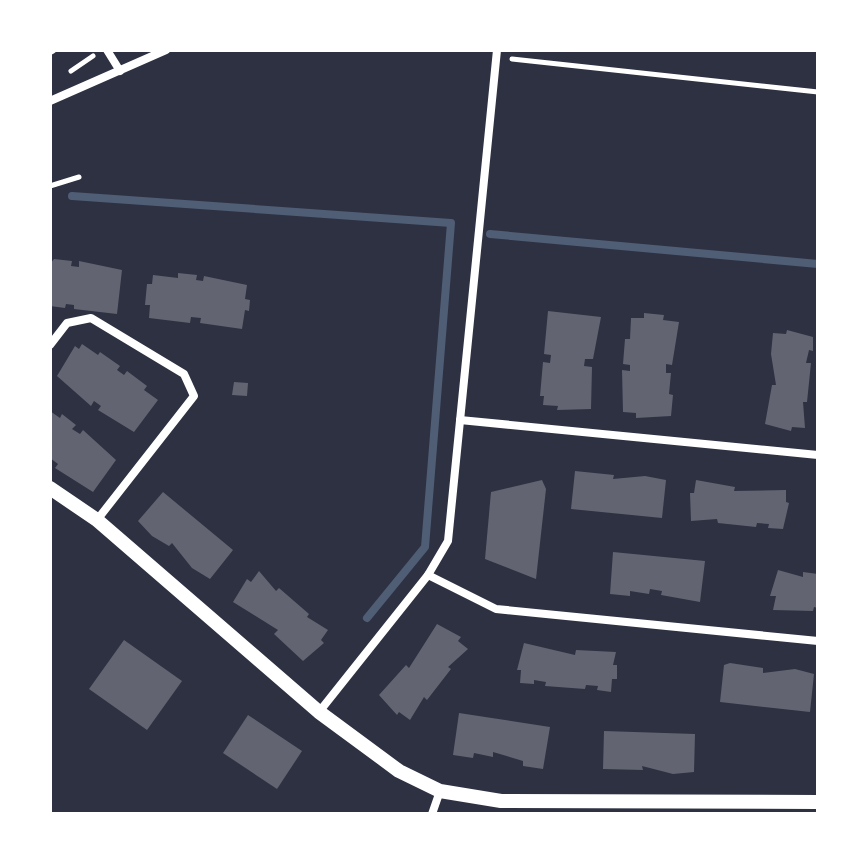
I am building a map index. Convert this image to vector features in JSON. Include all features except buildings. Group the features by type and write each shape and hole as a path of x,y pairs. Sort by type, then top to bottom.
{"street":[{"path":"107,50 120,71"},
{"path":"50,101 166,50"},
{"path":"319,712 428,575 448,541 497,50"},
{"path":"50,345 67,323 91,318 184,374 194,396 97,520"},
{"path":"460,420 818,455"},
{"path":"50,488 97,520 319,712 399,771 440,791 501,801 818,802"},
{"path":"428,575 496,609 818,641"},
{"path":"432,814 440,791"}],"path":[{"path":"511,59 818,92"},
{"path":"50,186 79,177"}],"waterway":[{"path":"72,196 451,223 425,547 367,618"},
{"path":"490,234 818,264"}]}
